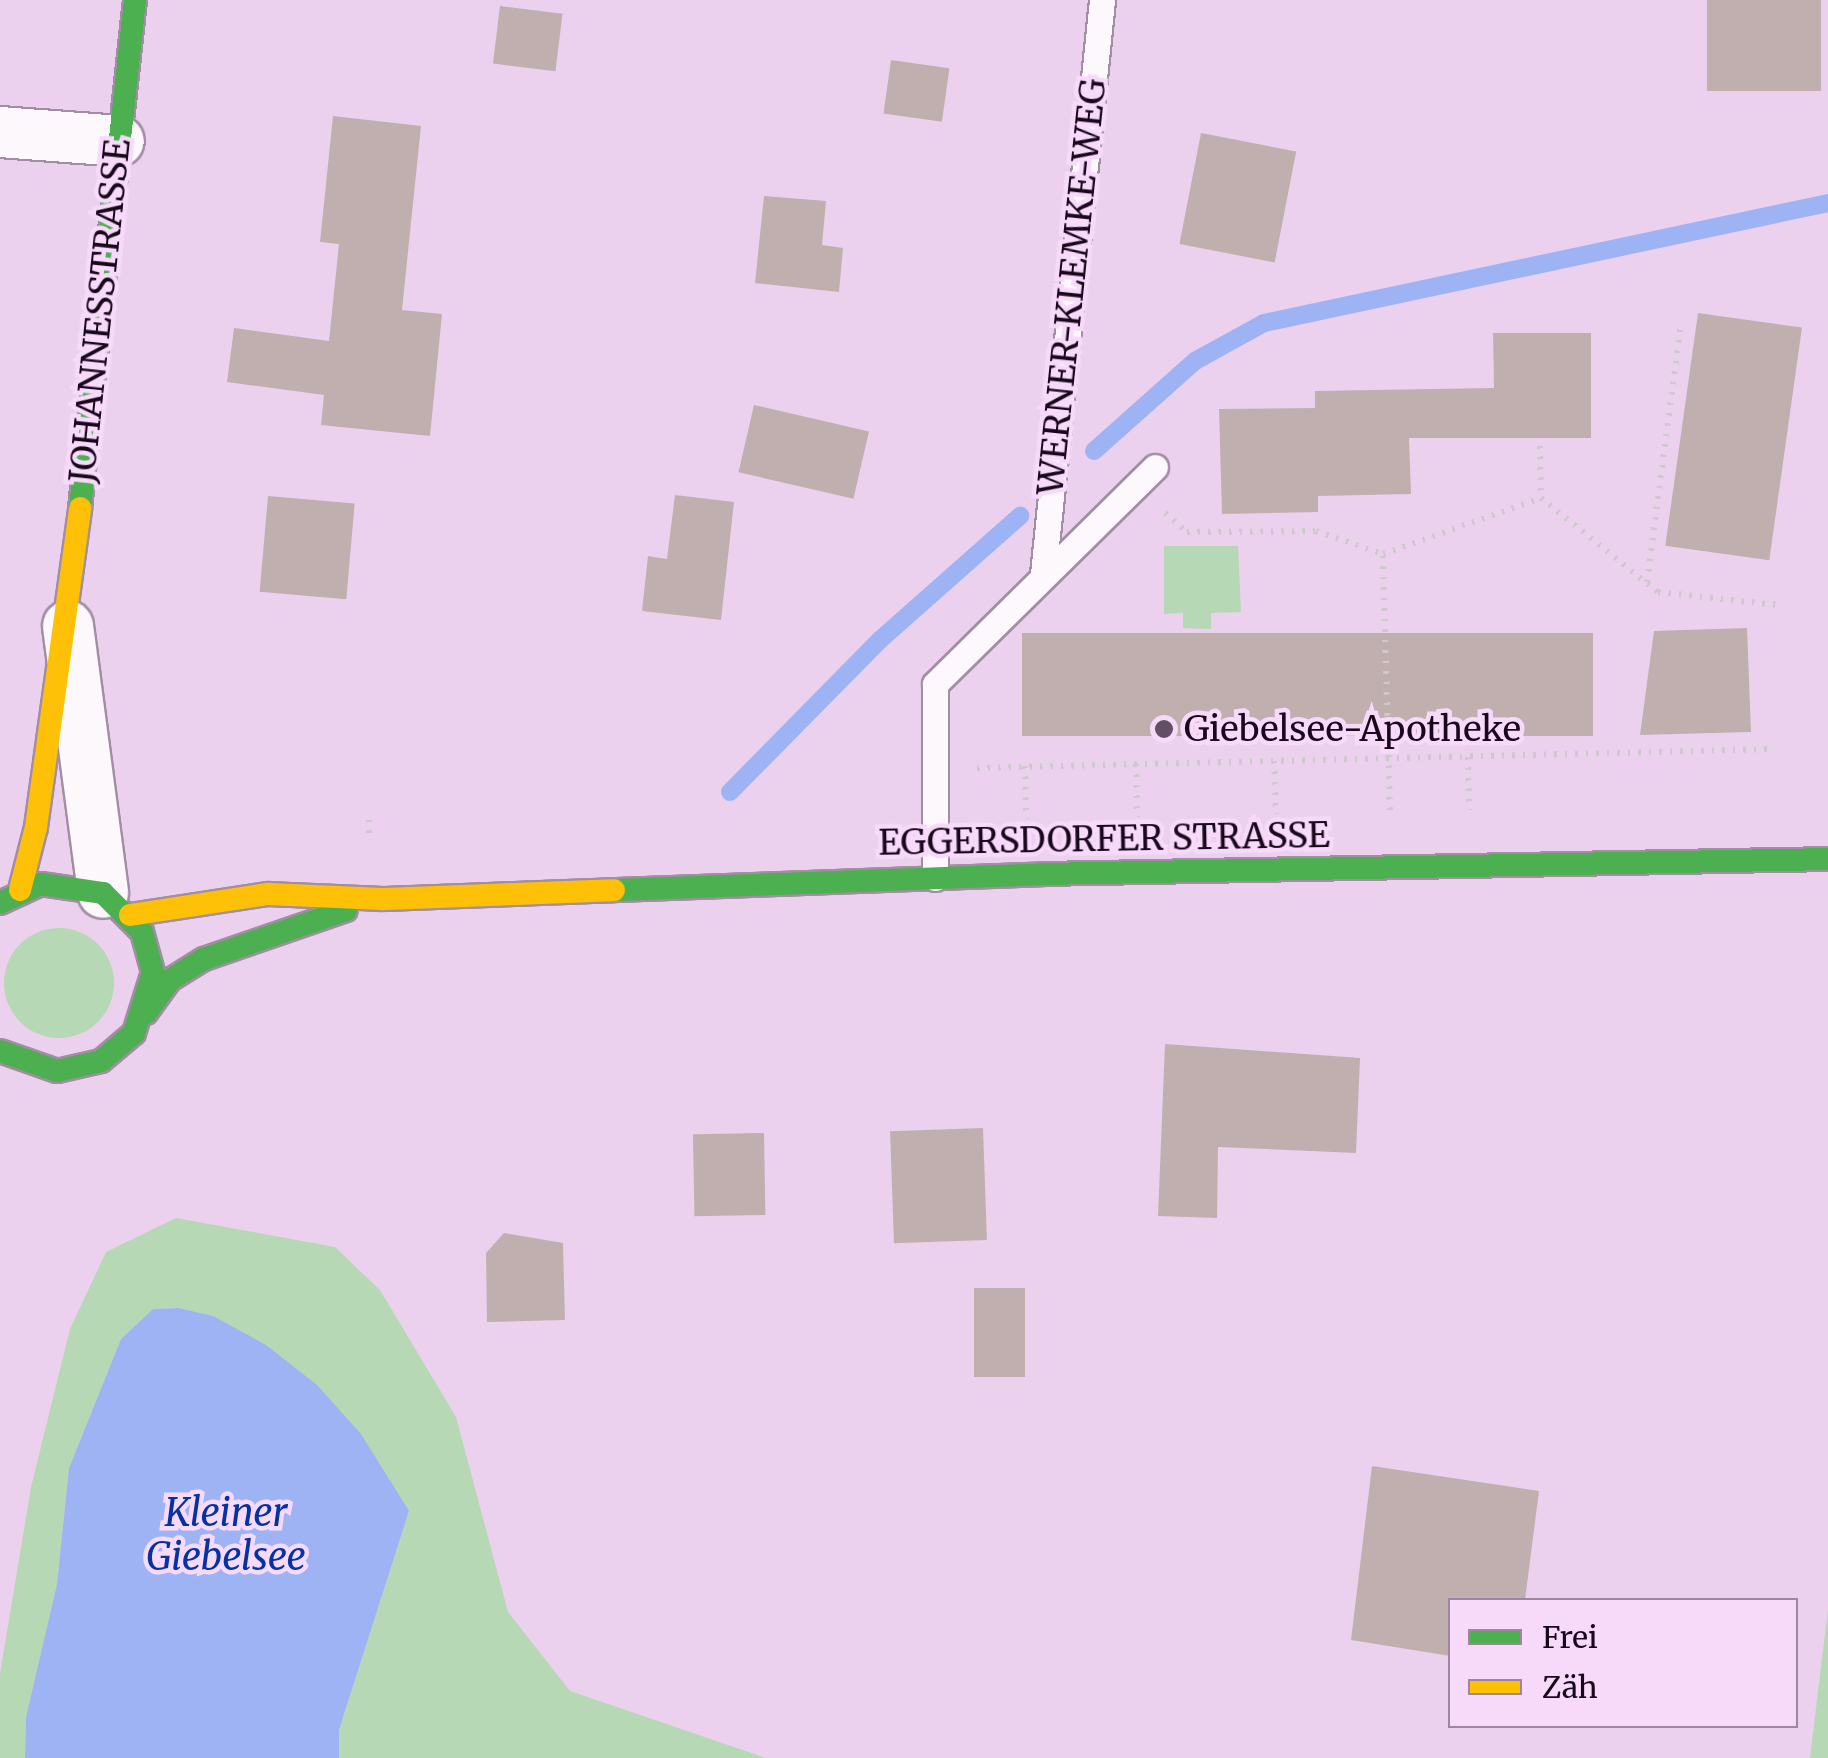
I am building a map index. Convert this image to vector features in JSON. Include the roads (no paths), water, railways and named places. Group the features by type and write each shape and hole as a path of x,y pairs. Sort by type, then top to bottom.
{"street":[{"name":"JOHANNESSTRASSE","path":"10,896 68,623 135,0"},
{"path":"0,132 119,141"},
{"name":"JOHANNESSTRASSE","path":"68,623 117,904"},
{"name":"EGGERSDORFER STRASSE","path":"10,896 62,882 117,904 332,892 383,899 934,878 1828,859"},
{"name":"EGGERSDORFER STRASSE","path":"0,1051 26,1073 79,1069 101,1062 127,1042 170,980 204,959 383,899"},
{"path":"117,904 150,952 146,1013"}],"lane":[{"name":"WERNER-KLEMKE-WEG","path":"1043,574 1102,0"},
{"name":"WERNER-KLEMKE-WEG","path":"934,878 935,684 1155,467"}],"water":[{"name":"Kleiner Giebelsee","path":"179,1308 213,1316 266,1345 317,1385 361,1434 409,1511 339,1730 339,1758 25,1758 26,1717 57,1584 69,1468 121,1339 153,1309"}],"waterway":[{"path":"1094,451 1195,361 1264,323 1828,203"},
{"path":"730,792 881,639 1020,516"}],"place":[{"name":"Giebelsee-Apotheke","path":"1164,729"}]}
